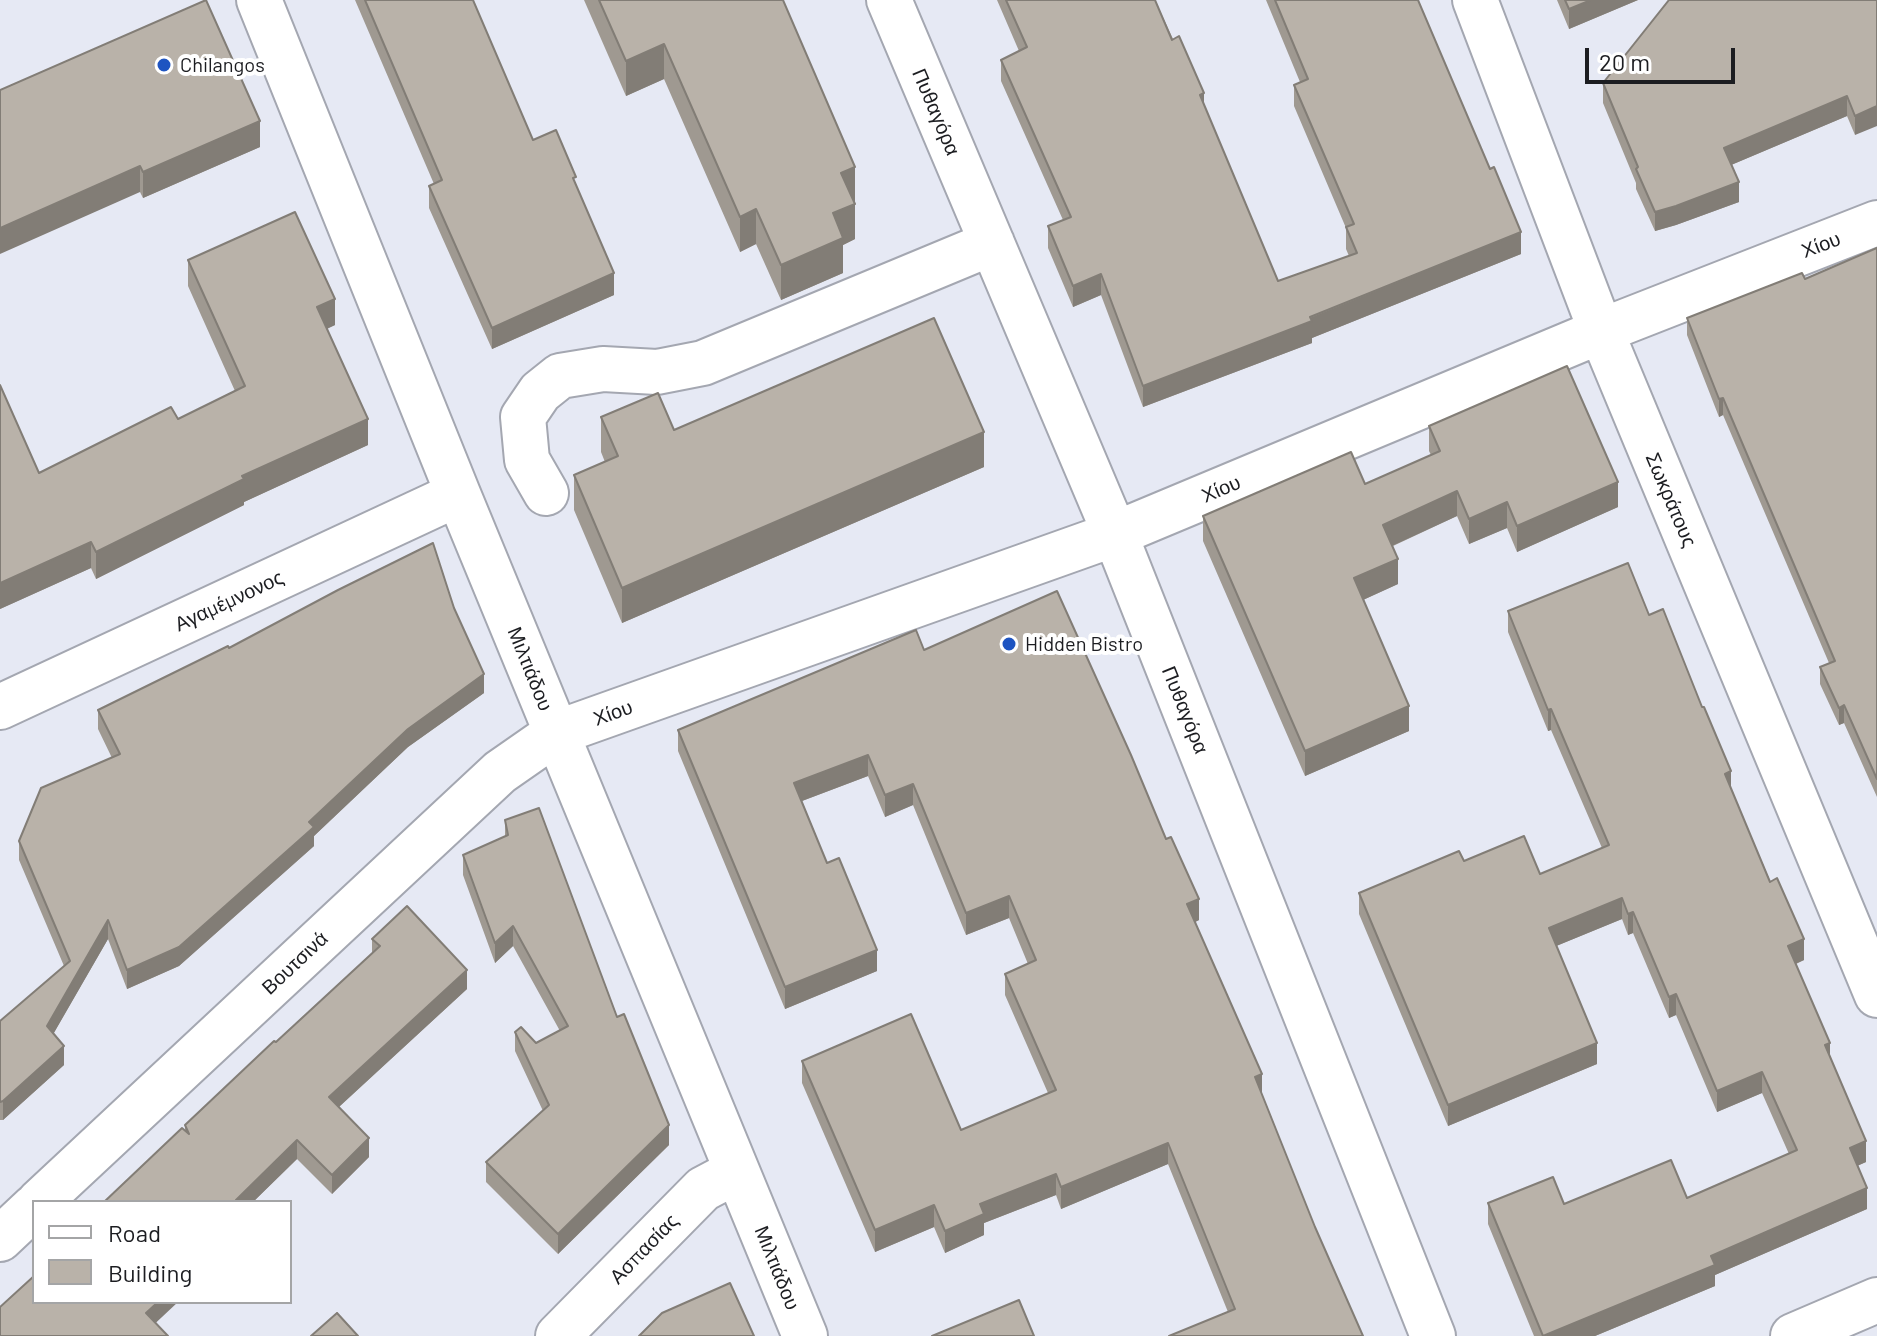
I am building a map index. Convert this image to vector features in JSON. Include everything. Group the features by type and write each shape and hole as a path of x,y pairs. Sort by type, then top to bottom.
{"street":[{"name":"Μιλτιάδου","path":"259,0 458,494 805,1336"},
{"name":"Πυθαγόρα","path":"889,0 1115,534 1433,1336"},
{"name":"Σωκράτους","path":"1475,0 1601,331 1877,995"},
{"name":"Χίου","path":"556,733 1115,534 1601,331 1877,223"},
{"path":"546,493 527,460 523,417 540,392 560,376 603,369 657,372 703,363 992,243"},
{"name":"Αγαμέμνονος","path":"0,707 458,494"},
{"name":"Βουτσινά","path":"41,1200 500,772 556,733"},
{"name":"Ασπασίας","path":"558,1336 703,1189 737,1171"},
{"path":"0,1239 32,1209"},
{"path":"1793,1336 1877,1300"}],"building":[{"path":"206,0 260,121 143,172 140,166 0,228 0,90"},
{"path":"365,0 473,0 533,140 556,130 614,273 492,328 429,186 442,180"},
{"path":"599,0 783,0 855,167 841,173 855,204 833,213 843,238 781,265 756,209 740,217 664,44 626,61"},
{"path":"1006,0 1155,0 1172,40 1179,36 1204,93 1200,95 1278,281 1357,253 1346,227 1354,224 1294,85 1308,79 1275,0 1418,0 1490,169 1494,167 1521,232 1310,317 1312,321 1143,386 1101,274 1073,286 1048,226 1071,217 1001,60 1027,47"},
{"path":"1565,0 1591,0 1569,9"},
{"path":"1669,0 1877,0 1877,106 1855,116 1847,96 1724,148 1739,182 1655,212 1603,83"},
{"path":"295,212 335,299 317,307 368,419 242,476 244,479 96,552 91,542 0,583 0,385 39,473 171,407 178,419 245,386 188,260"},
{"path":"1877,248 1877,779 1844,705 1839,708 1820,667 1835,661 1723,398 1719,399 1687,318 1802,273 1805,279"},
{"path":"934,318 984,432 622,588 574,475 618,456 601,417 658,393 674,430"},
{"path":"1567,366 1618,482 1517,526 1507,502 1469,519 1457,491 1383,525 1398,559 1354,578 1409,706 1305,751 1203,516 1351,452 1365,484 1440,451 1429,426"},
{"path":"433,543 454,608 484,674 408,729 309,822 314,827 179,947 127,970 108,920 47,1026 64,1046 0,1102 0,1021 70,961 19,841 41,788 120,754 98,710 229,648"},
{"path":"1628,563 1649,615 1663,609 1731,771 1725,774 1770,882 1777,878 1804,939 1788,946 1830,1043 1825,1045 1866,1141 1850,1148 1867,1188 1711,1256 1715,1265 1543,1336 1488,1203 1553,1177 1564,1204 1671,1160 1687,1198 1797,1150 1762,1072 1717,1091 1676,994 1669,997 1633,912 1628,914 1622,898 1549,928 1597,1043 1448,1105 1359,893 1459,851 1464,861 1524,836 1540,874 1609,845 1551,709 1548,710 1508,611"},
{"path":"1057,591 1166,839 1171,837 1199,899 1187,904 1262,1074 1255,1077 1363,1336 1169,1336 1235,1309 1168,1143 1061,1187 1056,1174 980,1204 984,1214 945,1231 934,1205 875,1230 802,1061 911,1014 961,1130 1056,1090 1005,974 1036,960 1009,896 966,913 913,784 885,795 868,755 794,783 827,863 839,858 877,950 785,987 678,730 916,630 924,650"},
{"path":"539,808 617,1017 624,1014 669,1125 558,1234 486,1162 549,1105 515,1032 521,1027 536,1043 568,1026 513,926 495,943 463,855 508,835 505,820"},
{"path":"407,906 467,970 329,1097 369,1138 332,1175 297,1140 236,1200 106,1200 182,1128 189,1134 185,1125 380,946 372,939"},
{"path":"32,1278 32,1304 156,1304 146,1313 168,1336 0,1336 0,1307"},
{"path":"730,1283 754,1336 639,1336 662,1313"},
{"path":"1019,1300 1034,1336 932,1336"},
{"path":"337,1313 358,1336 311,1336"}],"place":[{"name":"Chilangos","path":"164,65"},
{"name":"Hidden Bistro","path":"1009,644"}]}
